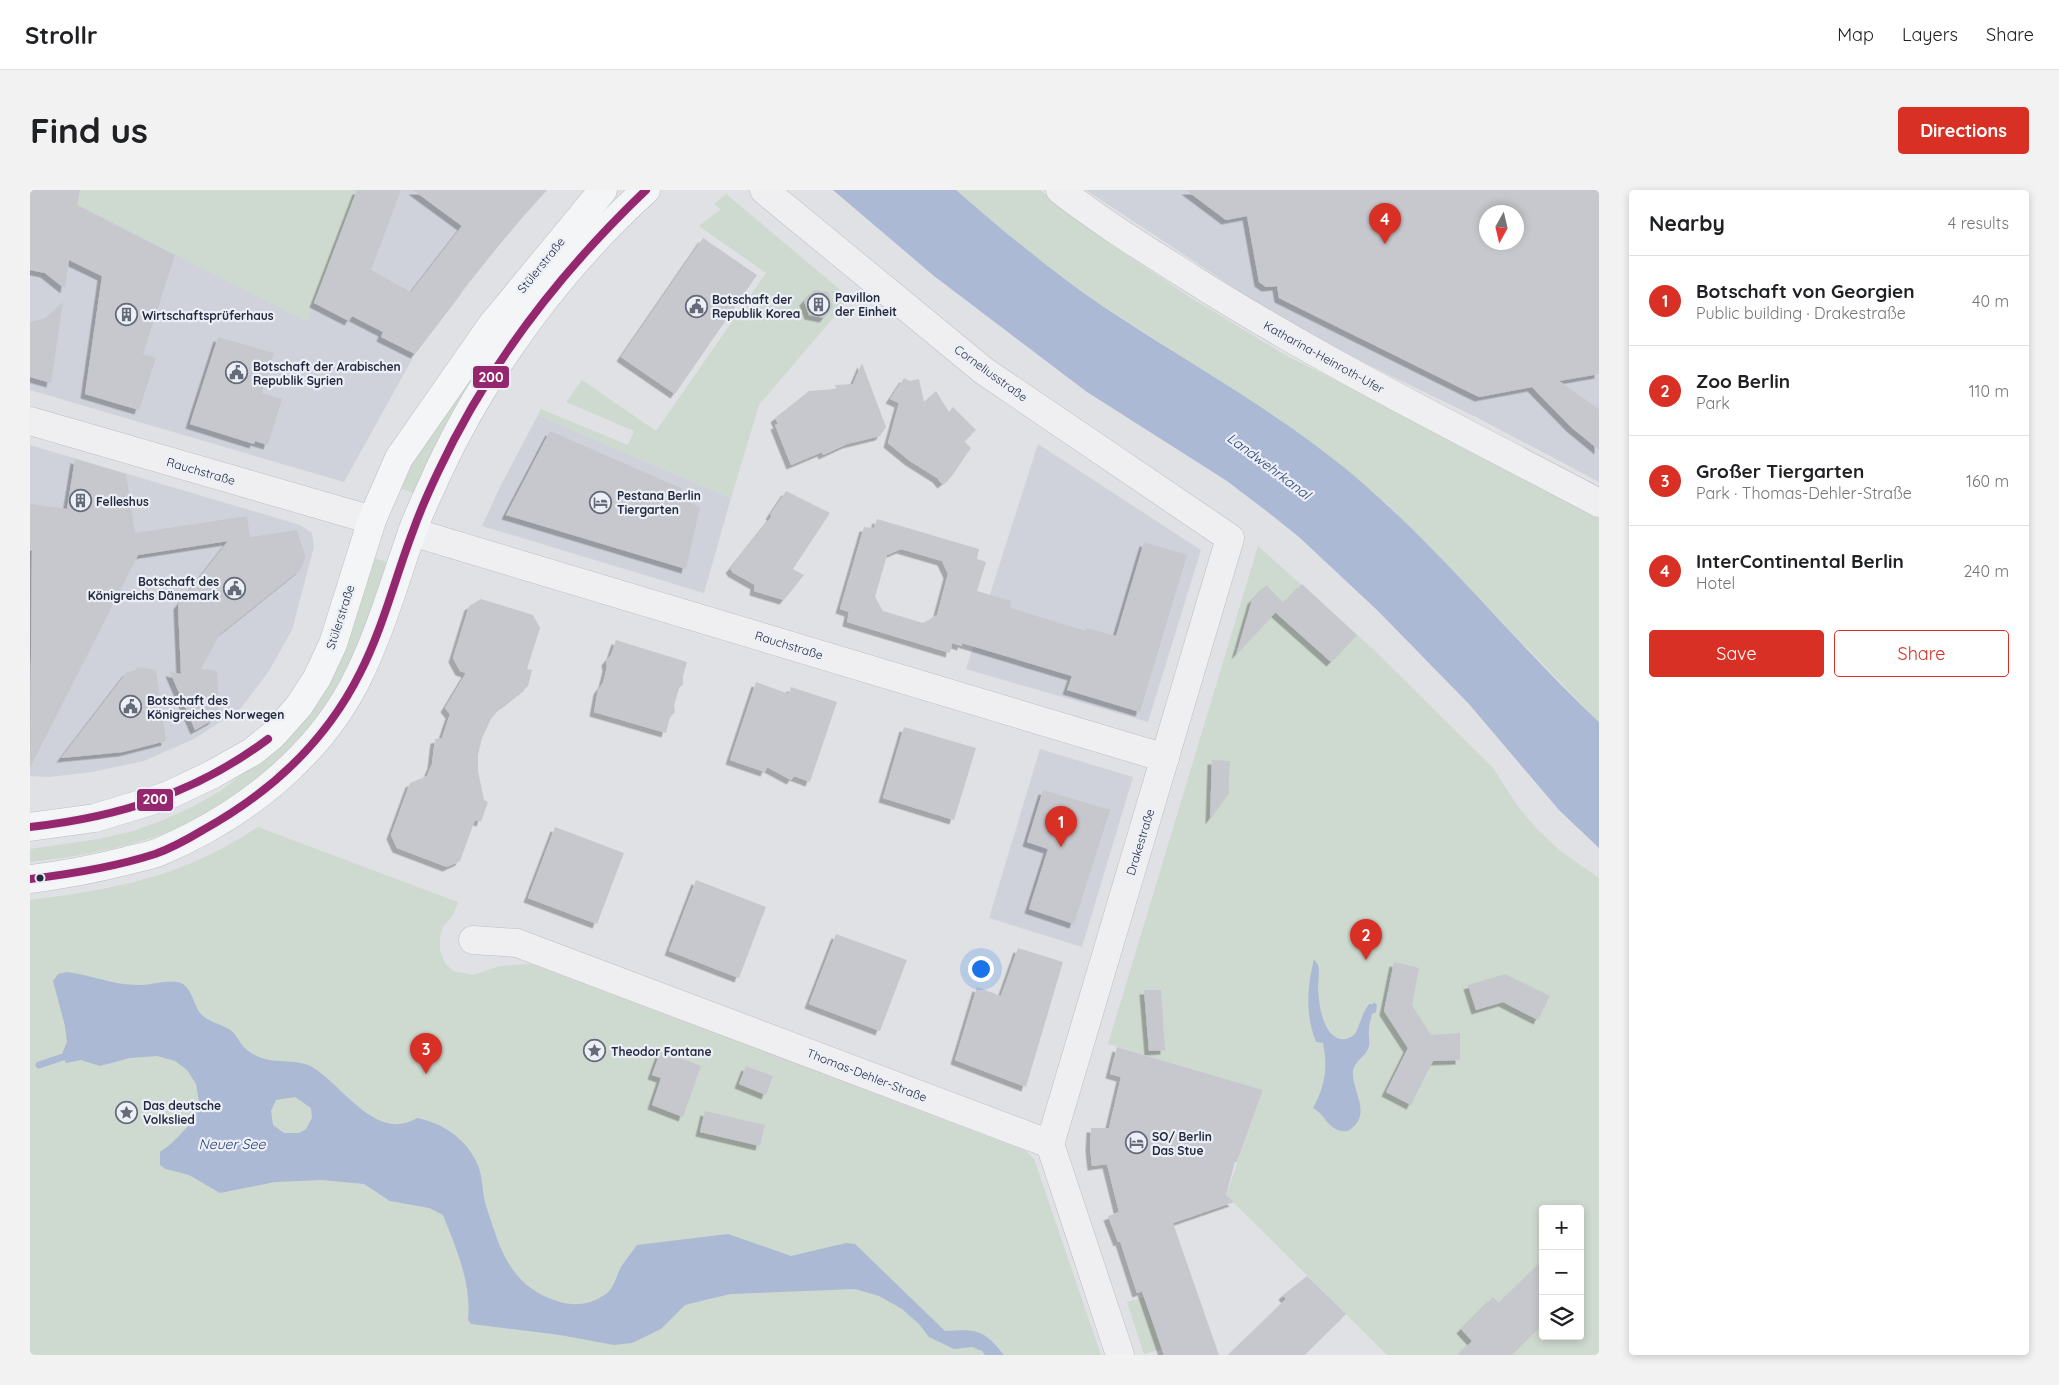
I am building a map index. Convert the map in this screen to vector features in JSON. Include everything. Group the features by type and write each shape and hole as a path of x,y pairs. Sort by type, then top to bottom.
{"main road":[{"name":"Stülerstraße","path":"30,827 95,818 167,796 213,774 252,752 273,735 299,706 317,678 333,644 372,520 399,458 491,326 603,190"},
{"name":"Stülerstraße","path":"30,878 87,872 158,852 219,821 246,804 298,761 344,703 360,674 386,608 412,532 466,415 527,322 586,250 646,190"},
{"path":"372,520 412,532"}],"street":[{"name":"Corneliusstraße","path":"764,190 984,370 1230,538"},
{"name":"Katharina-Heinroth-Ufer","path":"1060,190 1142,247 1252,316 1365,381 1599,503"},
{"name":"Rauchstraße","path":"30,422 372,520"},
{"name":"Rauchstraße","path":"412,532 1165,758"},
{"name":"Drakestraße","path":"1050,1144 1230,538"},
{"name":"Thomas-Dehler-Straße","path":"473,940 517,943 1050,1144"},
{"path":"1050,1144 1120,1355"}],"shaded area":[{"path":"30,190 547,190 496,248 415,354 344,482 30,390"},
{"path":"80,190 357,190 307,322 97,215 76,212"},
{"path":"956,190 1040,190 1109,243 1188,296 1287,356 1512,468 1599,516 1599,722 1387,504 1304,437 1276,417 1100,304 1038,260"},
{"path":"1086,190 1599,190 1599,482 1476,417 1358,360 1280,318"},
{"path":"726,194 850,298 759,405 731,498 538,415 541,409 628,445 634,431 566,402 582,380 656,431 766,273 699,226 721,209 714,204"},
{"path":"487,347 494,353 416,494 400,488 418,446"},
{"path":"538,415 731,498 704,593 482,526"},
{"path":"1038,444 1201,550 1148,722 966,669"},
{"path":"30,445 300,525 312,533 314,547 292,630 269,671 241,708 194,739 144,761 92,772 49,777 30,776"},
{"path":"1258,546 1372,648 1493,768 1519,808 1536,828 1559,850 1599,878 1599,1355 1387,1355 1226,1195 1263,1090 1108,1044"},
{"path":"371,557 387,562 366,624 346,670 322,709 304,732 285,754 263,774 216,809 190,823 163,834 97,852 30,862 30,849 99,839 133,831 161,821 192,807 220,791 261,760"},
{"path":"1040,749 1133,777 1082,947 989,918"},
{"path":"258,827 458,902 453,915 443,927 440,937 440,950 445,963 453,971 473,975 500,966 531,964 1026,1151 1034,1159 1101,1355 30,1355 30,900 92,891 149,878 203,858"},
{"path":"1144,1297 1162,1349 1144,1354 1127,1302"}],"water":[{"name":"Landwehrkanal","path":"833,190 956,190 1027,250 1082,292 1257,404 1317,446 1380,498 1444,561 1536,659 1599,722 1599,848 1559,810 1469,704 1377,610 1299,537 1227,481 1087,392 934,276"},
{"path":"1314,959 1319,968 1318,995 1323,1018 1325,1025 1334,1036 1344,1039 1354,1035 1369,1004 1374,1002 1377,1005 1376,1012 1372,1014 1368,1049 1353,1071 1360,1114 1358,1121 1350,1130 1346,1131 1334,1128 1313,1108 1323,1085 1325,1069 1323,1043 1316,1042 1312,1032 1309,1011 1308,1000"},
{"name":"Neuer See","path":"67,972 131,985 168,982 183,984 189,990 198,1010 203,1016 233,1032 245,1048 255,1055 264,1059 296,1062 312,1067 374,1118 388,1123 402,1124 417,1118 435,1123 451,1132 471,1152 478,1165 487,1209 497,1240 508,1263 523,1282 544,1296 570,1304 583,1304 601,1297 612,1288 621,1267 637,1245 728,1234 791,1256 846,1243 855,1244 945,1331 965,1330 985,1335 1004,1355 985,1355 982,1351 972,1347 954,1349 929,1337 919,1324 902,1309 879,1296 855,1289 731,1294 709,1299 685,1305 661,1329 632,1343 614,1345 560,1335 471,1324 468,1320 468,1293 462,1266 443,1215 429,1208 390,1201 364,1184 322,1180 275,1182 220,1193 189,1175 166,1169 160,1165 160,1152 172,1143 194,1120 199,1102 196,1084 187,1070 175,1061 157,1056 130,1058 100,1066 81,1060 66,1063 62,1054 67,1042 65,1026 53,981 58,974","holes":["295,1097 311,1108 312,1118 306,1129 299,1133 284,1133 273,1125 271,1111 276,1100"]}],"building":[{"name":"Wirtschaftsprüferhaus","path":"30,190 80,190 77,205 175,255 143,354 156,358 139,410 85,394 102,276 69,260 65,289 45,273 30,270"},
{"path":"357,190 401,190 371,270 411,292 462,226 413,190 547,190 528,210 460,293 415,354 381,337 383,332 352,316 349,321 314,303"},
{"path":"1186,190 1599,190 1599,374 1559,381 1599,409 1599,450 1571,427 1532,387 1479,397 1279,298 1277,286 1266,287 1259,282 1247,216 1226,220"},
{"name":"Botschaft der Republik Korea","path":"703,238 757,275 675,394 621,357"},
{"name":"Pavillon der Einheit","path":"814,290 828,292 833,307 824,318 809,315 804,301"},
{"path":"63,302 51,383 30,377 30,322 46,318"},
{"name":"Botschaft der Arabischen Republik Syrien","path":"218,337 274,353 262,393 282,399 268,445 255,441 254,444 190,424"},
{"path":"862,363 886,427 880,436 847,444 823,455 822,452 791,465 775,425 778,424 775,418 809,391 836,389 835,385 853,384"},
{"path":"904,378 910,381 919,379 924,402 936,391 949,412 953,407 976,430 964,441 971,448 952,476 942,484 937,478 910,461 888,443 899,403 890,399"},
{"name":"Pestana Berlin Tiergarten","path":"550,431 683,489 680,498 700,507 686,569 506,515"},
{"path":"75,459 126,474 135,533 247,516 250,537 297,530 305,555 304,562 300,570 220,634 201,669 217,671 219,708 213,720 195,730 170,672 181,674 178,605 228,541 138,555 30,768 32,550 30,551 30,504 67,509"},
{"path":"786,491 830,513 793,569 804,575 784,600 754,591 755,585 730,569 772,516 770,515"},
{"path":"877,519 979,549 977,559 986,562 977,591 1011,601 1010,608 1086,631 1086,628 1116,636 1144,542 1187,555 1140,712 1067,690 1072,676 962,643 962,646 952,643 950,653 847,622 849,612 840,609 864,527 874,528","holes":["901,549 942,561 948,574 937,615 923,623 883,611 875,597 887,555"]},
{"path":"1302,584 1357,635 1331,662 1275,612"},
{"path":"1266,585 1284,603 1236,655 1252,600"},
{"path":"481,599 533,615 540,628 527,669 532,670 528,686 500,708 491,719 482,738 478,755 478,771 484,800 488,802 481,822 475,820 460,861 447,867 397,848 391,835 410,783 427,776 432,764 435,739 442,738 450,714 445,708 466,673 460,671 453,658 469,606"},
{"path":"616,640 687,662 683,676 683,685 679,688 674,706 675,712 670,717 666,733 594,712 598,690 603,683 607,667 606,661 611,655"},
{"name":"Botschaft des Königreiches Norwegen","path":"137,667 156,670 166,741 123,752 61,758 127,672 134,672"},
{"path":"756,682 789,694 791,687 837,702 810,782 794,776 791,780 767,767 765,772 730,760"},
{"path":"904,727 976,748 954,820 883,798"},
{"path":"1212,760 1230,761 1229,793 1210,820"},
{"path":"1043,790 1110,810 1074,924 1029,909 1048,849 1027,842"},
{"path":"555,827 624,853 597,924 528,898"},
{"path":"696,880 766,907 739,978 669,951"},
{"path":"836,934 907,960 880,1031 809,1004"},
{"path":"1018,948 1063,962 1026,1087 955,1060 977,987 1001,996"},
{"path":"1394,962 1419,968 1412,1005 1431,1035 1460,1033 1460,1060 1433,1061 1411,1105 1386,1092 1408,1048 1384,1011"},
{"path":"1505,974 1550,996 1538,1020 1503,1002 1476,1010 1468,985"},
{"path":"1144,990 1161,990 1165,1050 1149,1051"},
{"path":"1117,1047 1263,1090 1237,1162 1235,1162 1226,1195 1234,1202 1173,1223 1219,1355 1164,1355 1142,1291 1137,1293 1120,1241 1118,1242 1108,1216 1119,1212 1107,1164 1092,1166 1091,1128 1109,1128 1121,1077 1110,1074"},
{"path":"661,1050 701,1066 683,1117 652,1105 661,1078 652,1075"},
{"path":"746,1066 773,1076 766,1095 739,1084"},
{"path":"705,1111 765,1125 760,1146 700,1132"},
{"path":"1539,1264 1539,1327 1511,1355 1458,1355 1472,1341 1461,1329 1493,1297 1499,1303"},
{"path":"1307,1276 1346,1314 1304,1355 1228,1355 1286,1299 1283,1295"}],"waterway":[{"path":"39,1065 63,1057"}],"transit line":[{"name":"200","path":"30,879 77,872 140,859 174,846 192,837 251,799 273,782 313,743 331,721 360,673 375,638 425,501 479,394 528,322 556,287 614,221 646,190"},
{"name":"200","path":"30,827 95,817 155,800 213,774 241,758 268,739"}],"place":[{"name":"InterContinental Berlin","path":"1385,244"},
{"name":"Pavillon der Einheit","path":"819,304"},
{"name":"Botschaft der Republik Korea","path":"696,306"},
{"name":"Wirtschaftsprüferhaus","path":"126,315"},
{"name":"Botschaft der Arabischen Republik Syrien","path":"237,373"},
{"name":"Felleshus","path":"80,501"},
{"name":"Pestana Berlin Tiergarten","path":"601,502"},
{"name":"Botschaft des Königreichs Dänemark","path":"235,588"},
{"name":"Botschaft des Königreiches Norwegen","path":"131,707"},
{"name":"Botschaft von Georgien","path":"1061,847"},
{"name":"Zoo Berlin","path":"1366,960"},
{"name":"Theodor Fontane","path":"595,1051"},
{"name":"Großer Tiergarten","path":"426,1074"},
{"name":"Das deutsche Volkslied","path":"127,1112"},
{"name":"SO/ Berlin Das Stue","path":"1136,1143"}]}
